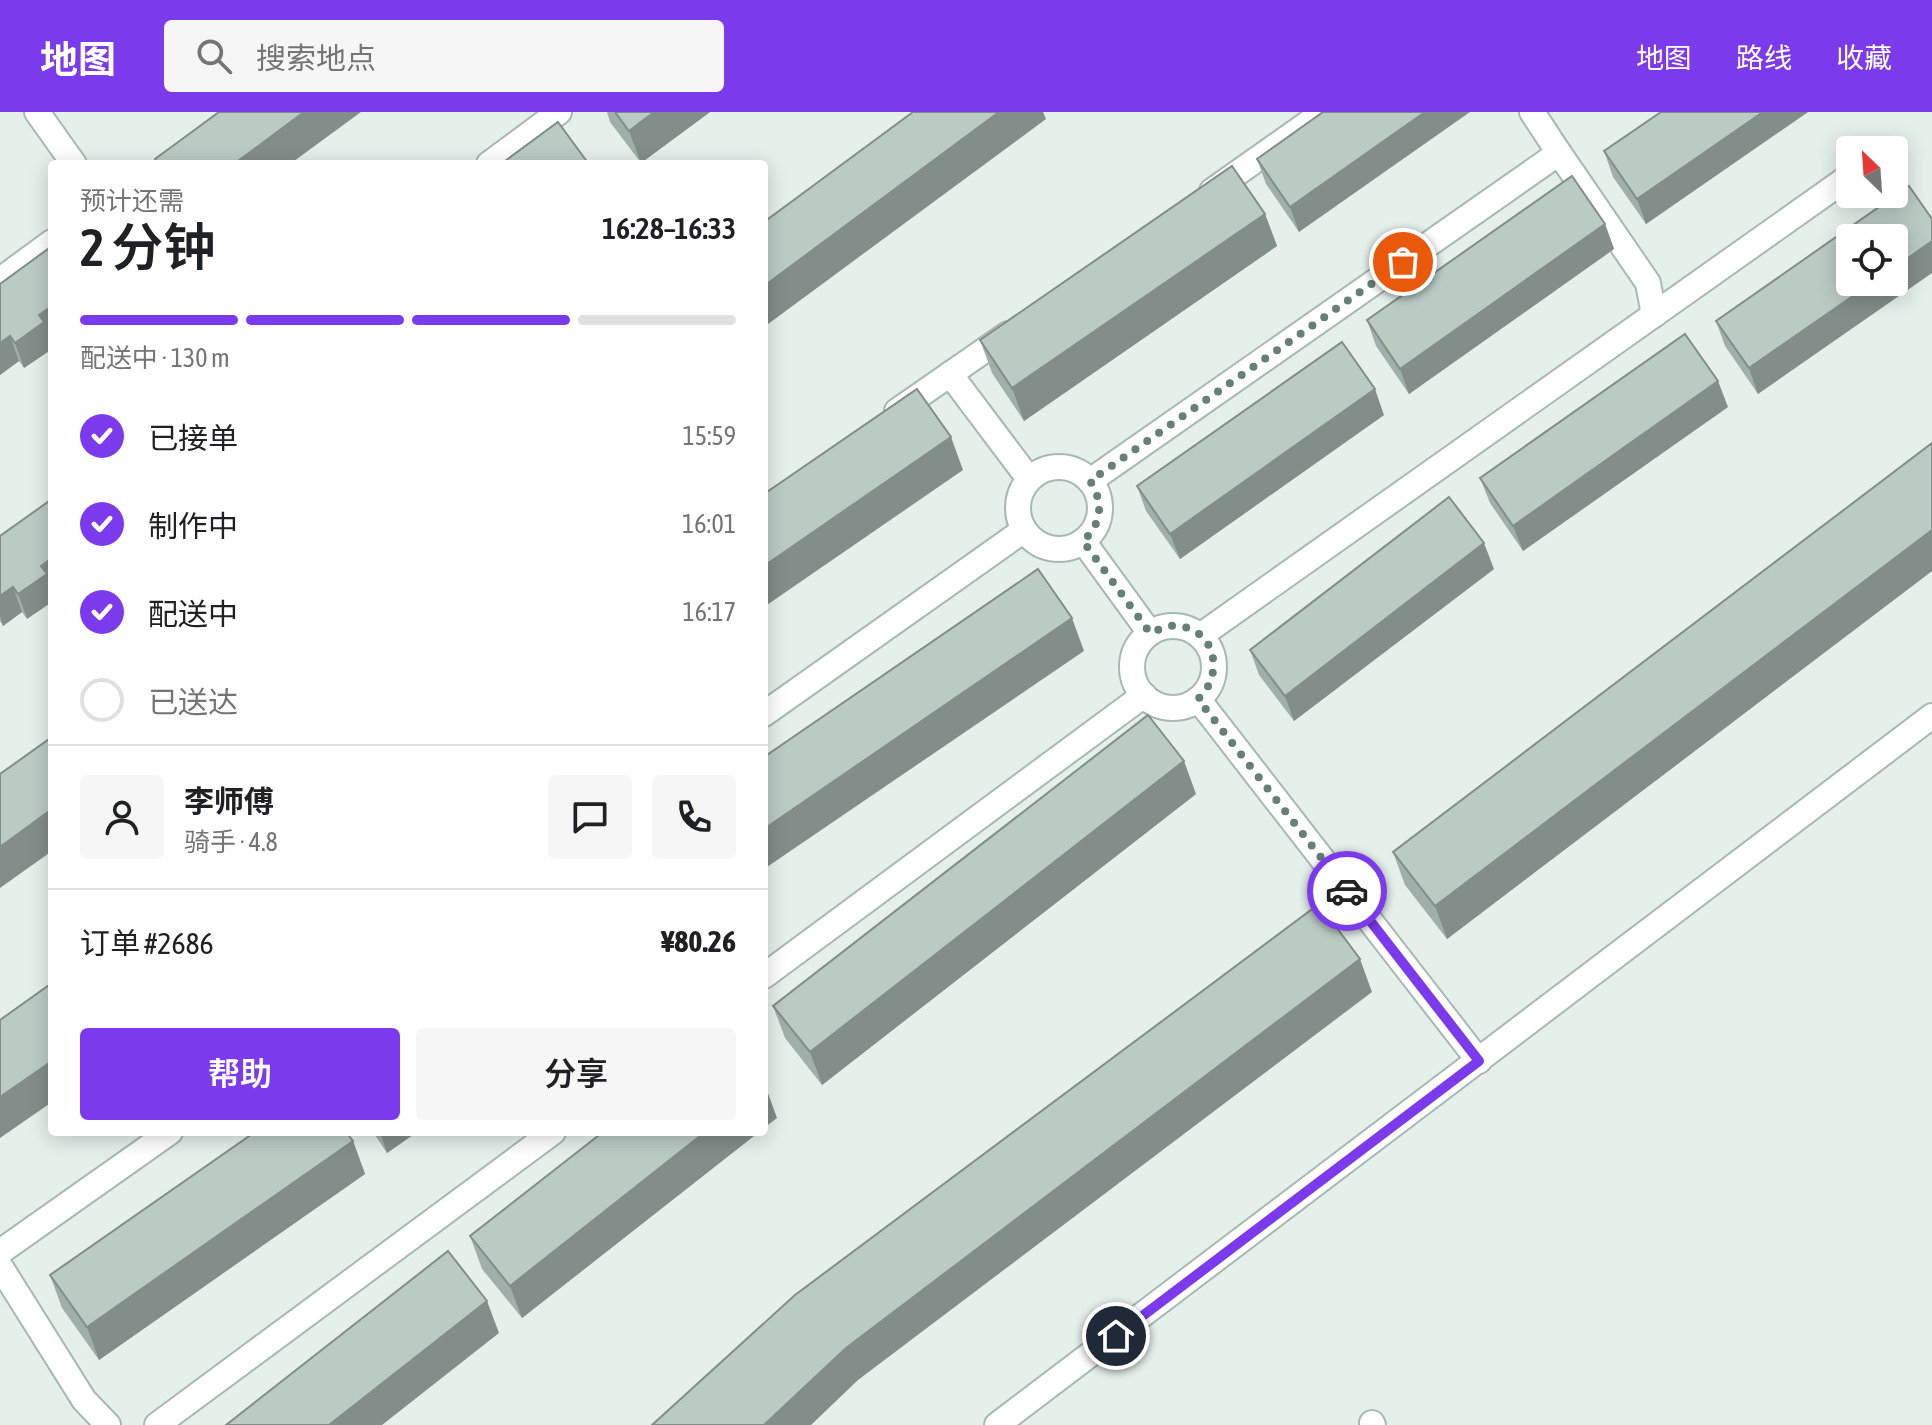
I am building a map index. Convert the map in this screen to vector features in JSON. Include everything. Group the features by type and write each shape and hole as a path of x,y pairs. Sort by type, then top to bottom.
{"street":[{"path":"37,112 71,160"},
{"path":"494,160 559,112"},
{"path":"1195,202 1324,112"},
{"path":"1532,112 1648,283 1654,315"},
{"path":"1090,481 1559,153"},
{"path":"1200,636 1836,186"},
{"path":"0,280 48,245"},
{"path":"876,426 1027,320"},
{"path":"950,374 1029,479"},
{"path":"1053,467 1067,467 1080,472 1096,490 1100,512 1091,533 1071,547 1058,549 1045,547 1024,530 1018,504 1021,490 1029,479 1053,467"},
{"path":"768,711 1024,530"},
{"path":"1083,541 1150,633"},
{"path":"1165,626 1181,626 1200,636 1211,649 1214,672 1210,686 1198,699 1176,708 1161,706 1139,689 1133,675 1133,659 1139,644 1150,633 1165,626"},
{"path":"768,973 1144,695"},
{"path":"1198,699 1479,1061"},
{"path":"997,1425 1932,716"},
{"path":"0,1252 164,1136"},
{"path":"157,1425 548,1136"},
{"path":"0,1266 84,1400 108,1425"}],"building":[{"path":"219,112 304,112 239,160 155,159"},
{"path":"615,112 654,112 629,131"},
{"path":"913,112 999,112 768,283 768,219"},
{"path":"1323,112 1425,112 1290,207 1257,159"},
{"path":"1661,112 1763,112 1637,199 1604,151"},
{"path":"558,122 586,160 506,160"},
{"path":"1232,166 1265,214 1012,388 980,340"},
{"path":"1572,176 1605,224 1400,369 1367,320"},
{"path":"1908,187 1932,219 1932,241 1908,258 1908,224 1855,224 1878,208 1908,208"},
{"path":"1836,237 1836,296 1853,296 1749,368 1716,321"},
{"path":"48,249 48,309 39,315 44,322 15,343 10,336 0,343 0,284"},
{"path":"1685,334 1718,381 1513,526 1480,478"},
{"path":"1342,342 1375,389 1170,534 1137,486"},
{"path":"917,389 951,437 768,563 768,491"},
{"path":"1932,443 1932,530 1435,906 1393,852"},
{"path":"1449,497 1484,543 1285,696 1250,650"},
{"path":"48,502 48,561 41,566 47,574 18,594 13,587 0,596 0,536"},
{"path":"1038,569 1072,618 768,826 768,754"},
{"path":"1148,715 1184,761 810,1052 773,1006"},
{"path":"48,740 48,812 0,847 0,774"},
{"path":"1319,904 1360,959 846,1348 764,1425 652,1425 795,1295"},
{"path":"48,986 48,1064 0,1097 0,1020"},
{"path":"249,1136 349,1136 353,1141 87,1327 50,1275"},
{"path":"598,1136 700,1136 510,1286 470,1236"},
{"path":"448,1251 487,1301 329,1425 226,1425"}],"way so far":[{"path":"1347,891 1198,699 1210,686 1214,672 1211,649 1204,639 1181,626 1165,626 1150,633 1083,541 1097,523 1100,512 1100,501 1090,481 1403,262"}],"route":[{"path":"1116,1336 1479,1061 1347,891"}]}
